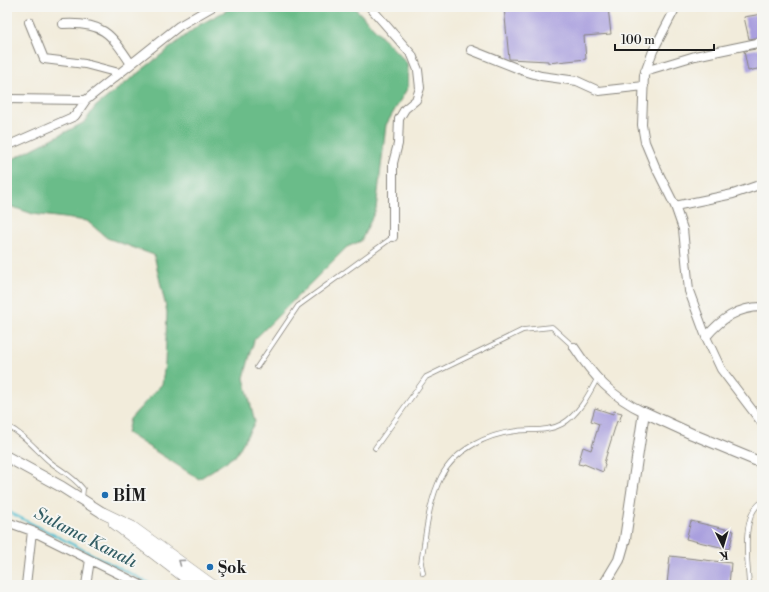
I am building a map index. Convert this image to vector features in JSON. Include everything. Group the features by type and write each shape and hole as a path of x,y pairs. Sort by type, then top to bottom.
{"main road":[{"path":"103,513 126,534 195,585"},
{"path":"103,513 132,528 212,585"}],"street":[{"path":"7,146 75,116 86,100 119,73 180,26 212,7"},
{"path":"370,7 412,55 418,70 420,88 416,100 405,109 399,119 398,144 394,163 393,236"},
{"path":"676,7 653,51 645,71 642,125 645,142 675,206 683,229 689,291 706,337 721,368 762,423"},
{"path":"29,22 44,59 85,64 119,73"},
{"path":"63,24 84,23 100,28 121,48 131,64"},
{"path":"645,71 695,56 762,42"},
{"path":"471,50 524,71 541,76 577,81 599,91 644,86"},
{"path":"7,99 86,100"},
{"path":"675,206 733,194 762,184"},
{"path":"706,337 718,323 728,315 751,307 762,307"},
{"path":"574,347 597,379 628,404 742,456 762,463"},
{"path":"604,585 619,560 625,539 644,412"},
{"path":"7,457 103,513"},
{"path":"7,522 32,531 141,585"},
{"path":"26,585 32,531"},
{"path":"86,585 90,560"}],"lane":[{"path":"257,367 298,306 393,236"},
{"path":"375,448 426,377 523,330 552,327 574,347"},
{"path":"423,573 421,563 433,499 442,476 455,458 472,445 498,434 516,431 550,430 562,424 574,415 586,399 597,379"},
{"path":"7,426 31,444 49,461 76,480 83,489 82,500"},
{"path":"749,585 748,524 754,509 762,502"}],"green space":[{"path":"233,7 354,7 407,63 408,87 386,125 376,209 361,241 347,247 254,340 244,378 255,422 236,455 199,479 127,433 130,419 162,384 165,363 167,312 154,255 107,238 87,221 33,214 7,205 7,162 85,122 95,107 199,25"}],"building":[{"path":"504,7 608,7 611,34 584,36 586,59 548,63 548,61 509,59"},
{"path":"762,14 762,37 749,39 744,17"},
{"path":"762,48 762,68 748,71 744,51"},
{"path":"595,408 613,414 614,411 622,413 619,422 617,421 604,463 603,472 584,464 578,464 583,447 591,450 599,424 591,421"},
{"path":"691,521 734,531 729,549 686,539"},
{"path":"670,556 731,563 729,585 667,584"}],"waterway":[{"name":"Sulama Kanalı","path":"7,511 153,585"}],"place":[{"name":"BİM","path":"105,495"},
{"name":"Şok","path":"210,567"}]}
